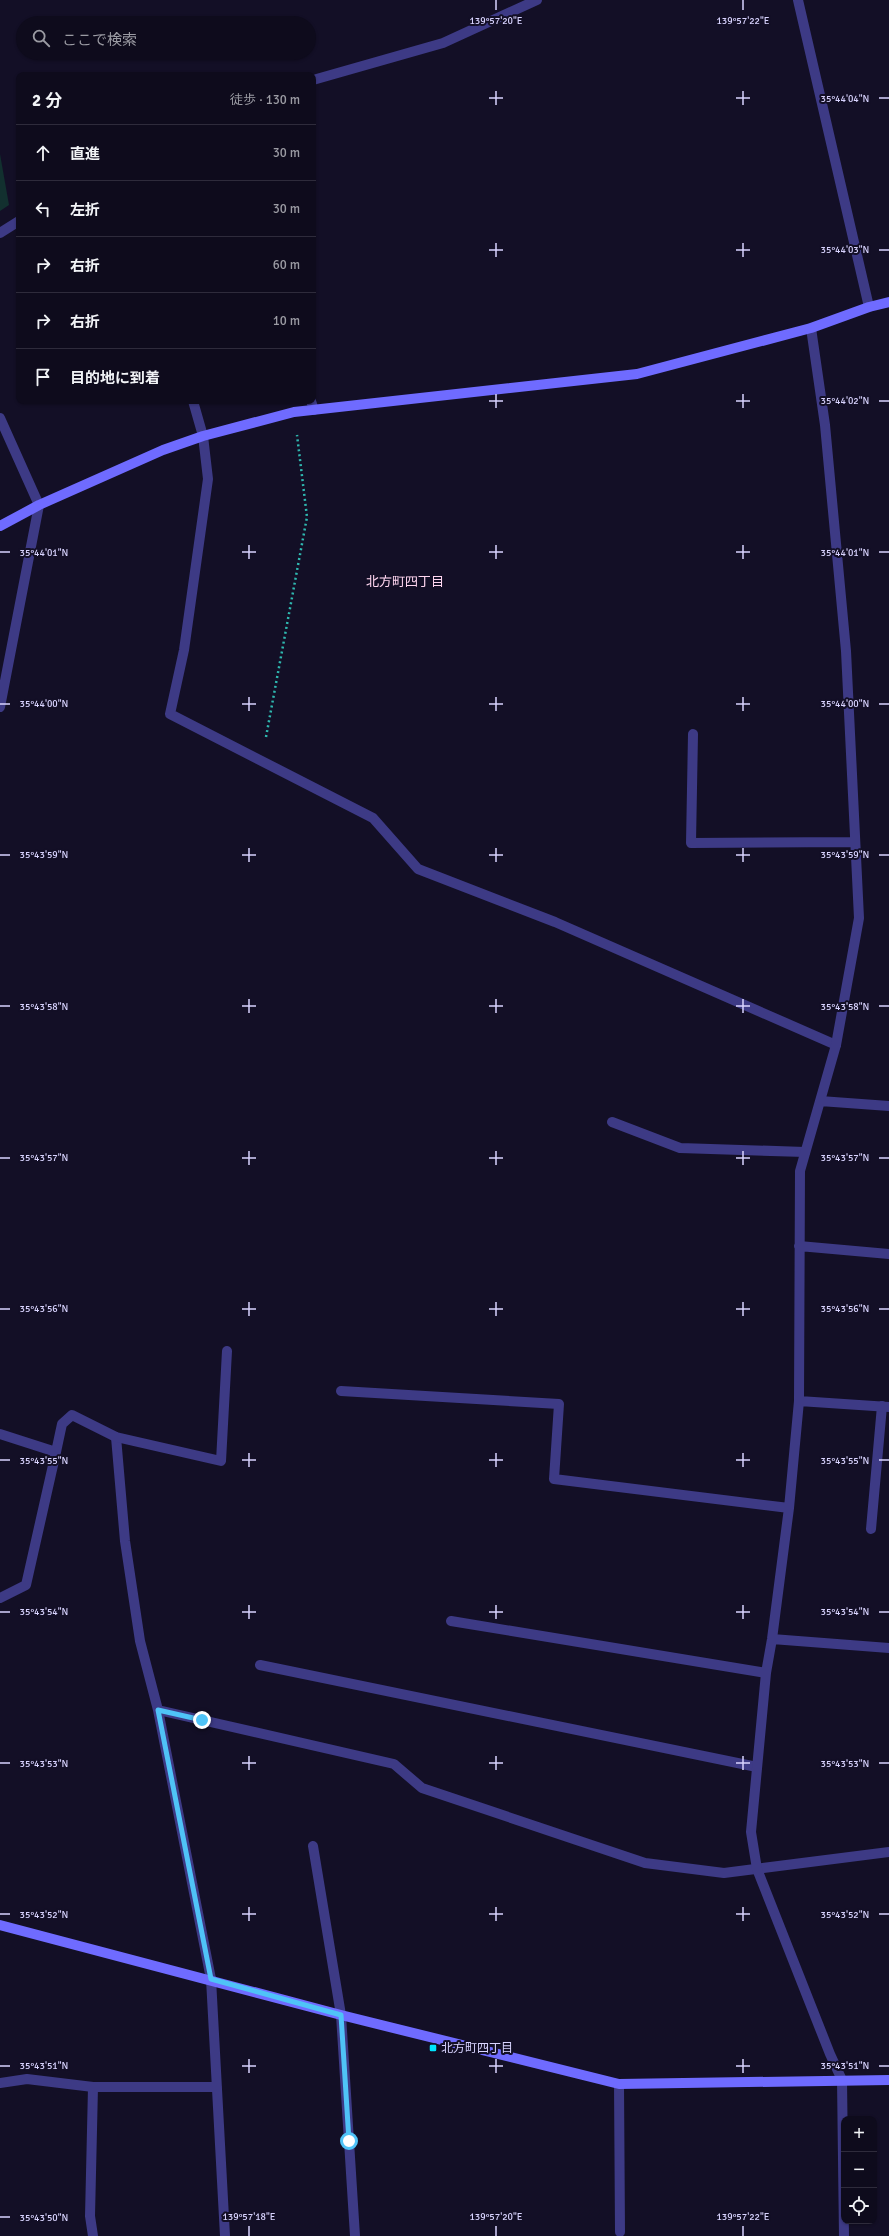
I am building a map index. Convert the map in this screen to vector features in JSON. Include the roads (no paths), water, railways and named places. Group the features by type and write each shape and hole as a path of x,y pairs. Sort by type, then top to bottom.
{"street":[{"path":"316,79 443,43 537,0"},
{"path":"798,0 869,307"},
{"path":"0,233 16,223"},
{"path":"0,526 38,505 163,450 203,436 312,406 636,374 811,328 869,307 889,302"},
{"path":"811,328 825,425 846,652 859,918 836,1045 800,1171 799,1401 789,1508 772,1639 766,1672 751,1832 757,1869 830,2054 842,2080 844,2236"},
{"path":"194,404 203,436 208,479 184,650 170,714 261,762 373,818 418,869 555,922 836,1045"},
{"path":"0,418 38,505 0,707"},
{"path":"693,734 691,843 855,842"},
{"path":"820,1101 889,1106"},
{"path":"612,1122 680,1148 805,1152"},
{"path":"799,1246 889,1254"},
{"path":"0,1598 26,1585 62,1424 72,1415 116,1437 221,1461 227,1351"},
{"path":"341,1391 559,1404 554,1479 789,1508"},
{"path":"799,1401 886,1406 871,1529"},
{"path":"0,1434 56,1452"},
{"path":"116,1437 125,1541 139,1633 158,1710 211,1979 225,2236"},
{"path":"451,1621 766,1672"},
{"path":"772,1639 889,1648"},
{"path":"260,1666 757,1767"},
{"path":"158,1710 394,1764 422,1788 644,1863 724,1872 889,1852"},
{"path":"313,1846 341,2015 355,2236"},
{"path":"0,1925 211,1979 341,2015 619,2084 889,2080"},
{"path":"0,2083 27,2079 93,2087 217,2087"},
{"path":"619,2084 620,2232"},
{"path":"93,2087 90,2216 93,2236"}],"place":[{"name":"北方町四丁目","path":"433,2048"}],"district":[{"name":"北方町四丁目","path":"405,582"}]}
